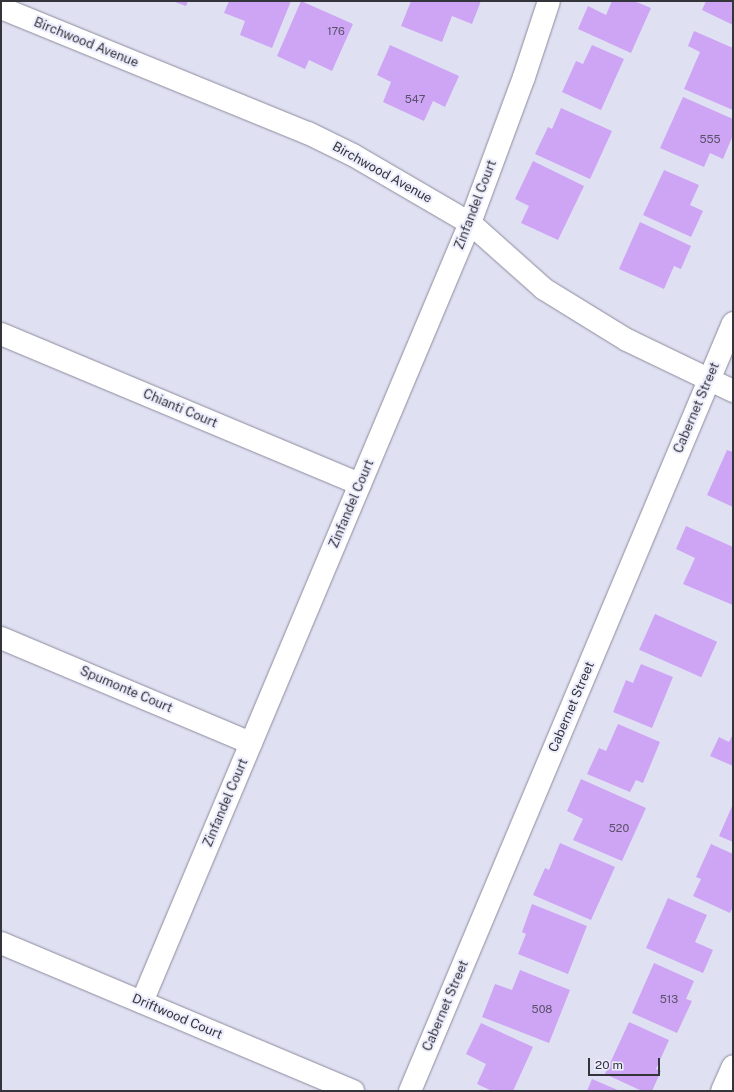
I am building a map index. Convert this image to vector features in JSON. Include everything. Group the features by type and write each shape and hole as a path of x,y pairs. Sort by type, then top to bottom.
{"street":[{"name":"Zinfandel Court","path":"142,1002 470,223 524,77 549,1"},
{"name":"Birchwood Avenue","path":"1,8 308,133 392,176 470,223 544,289 627,340 709,381 733,391"},
{"name":"Cabernet Street","path":"410,1091 733,323"},
{"name":"Chianti Court","path":"1,334 360,484"},
{"name":"Spumonte Court","path":"1,638 251,743"},
{"name":"Driftwood Court","path":"1,943 352,1091"},
{"path":"722,1091 733,1066"}],"building":[{"path":"172,1 188,1 186,6"},
{"path":"229,1 291,1 272,48 240,35 245,21 224,13"},
{"path":"301,1 353,24 332,71 309,60 305,69 277,56"},
{"path":"411,1 481,1 472,24 452,16 442,42 401,26"},
{"path":"612,1 634,1 651,8 631,53 578,29 588,6 606,15"},
{"path":"706,1 733,1 733,25 702,10"},
{"path":"694,31 733,48 733,110 684,89 700,52 688,46"},
{"path":"390,45 459,76 445,107 433,101 424,121 383,102 391,82 377,75"},
{"path":"592,45 624,59 601,110 562,92 576,61 583,64"},
{"path":"683,97 733,119 733,135 723,159 710,153 704,167 660,148"},
{"path":"561,108 612,131 590,179 535,154 548,127 552,129"},
{"path":"533,161 584,186 558,240 521,223 529,206 515,199"},
{"path":"664,170 699,185 690,205 703,211 691,237 643,215"},
{"path":"640,222 691,246 681,269 674,266 664,289 619,269"},
{"path":"727,450 733,452 733,507 707,495"},
{"path":"686,526 733,547 733,605 683,584 695,558 676,549"},
{"path":"655,614 717,642 701,677 639,650"},
{"path":"641,664 673,677 652,728 613,712 626,680 633,683"},
{"path":"618,724 660,742 643,783 636,780 630,792 587,774 599,748 606,751"},
{"path":"733,734 733,766 710,756 719,737 729,742"},
{"path":"581,779 646,808 622,861 573,840 583,819 567,811"},
{"path":"733,804 733,842 719,836"},
{"path":"560,843 615,867 591,920 533,895 545,868 549,870"},
{"path":"711,844 733,854 733,907 730,913 693,896 701,879 696,877"},
{"path":"668,898 707,915 695,942 713,950 703,973 646,948"},
{"path":"532,904 587,926 568,974 518,954 526,934 522,932"},
{"path":"654,963 694,981 686,999 692,1001 677,1033 632,1013"},
{"path":"520,970 570,990 549,1043 482,1017 495,984 512,990"},
{"path":"629,1022 669,1040 656,1069 661,1071 652,1091 642,1091 605,1074"},
{"path":"481,1023 533,1047 513,1091 492,1091 477,1084 486,1064 466,1054"},
{"path":"592,1079 620,1091 587,1091"}]}
